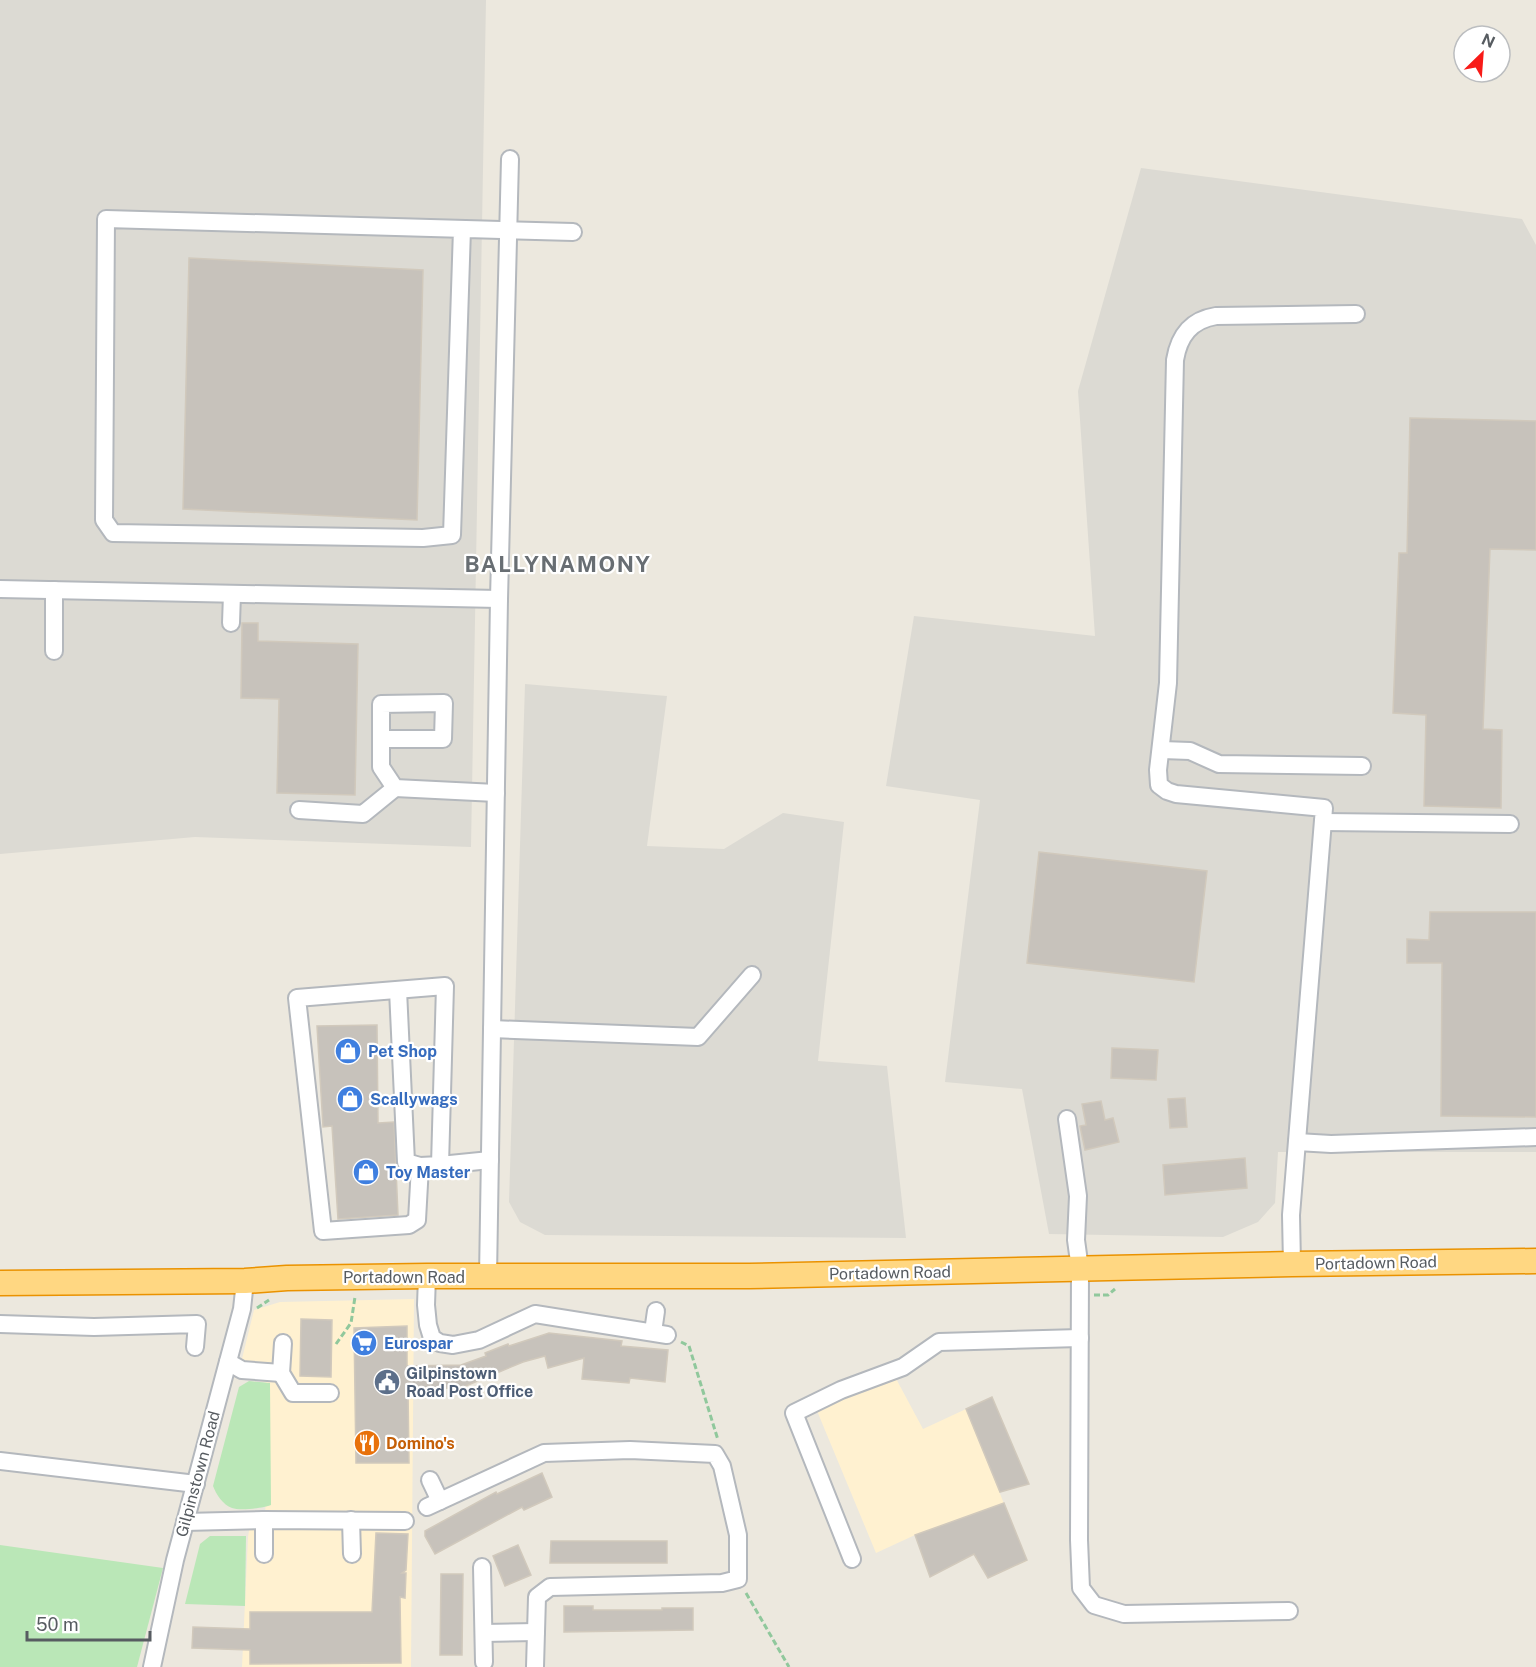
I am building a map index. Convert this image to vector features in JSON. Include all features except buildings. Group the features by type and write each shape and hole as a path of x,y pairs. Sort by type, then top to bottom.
{"highway":[{"name":"Portadown Road","path":"0,1283 245,1281 287,1278 427,1276 749,1276 1536,1261"}],"street":[{"path":"489,1277 499,599 510,159"},
{"path":"462,229 452,535 423,538 112,533 104,520 106,219 573,232"},
{"path":"1292,1264 1291,1215 1324,808 1167,791 1159,785 1168,683 1175,360 1177,347 1183,335 1192,325 1204,318 1356,314"},
{"path":"0,589 499,599"},
{"path":"54,590 54,651"},
{"path":"231,623 232,594"},
{"path":"381,739 381,767 395,788"},
{"path":"1161,750 1190,752 1219,764 1362,766"},
{"path":"298,810 363,814 395,788 496,793"},
{"path":"1323,822 1510,824"},
{"path":"492,1029 698,1037 752,975"},
{"path":"420,1166 417,1220 409,1225 323,1231 297,998 445,986 440,1165"},
{"path":"398,990 406,1162 420,1166 490,1160"},
{"path":"1066,1119 1078,1196 1076,1240 1080,1269 1079,1540 1081,1587 1094,1605 1124,1614 1290,1611"},
{"path":"1297,1142 1331,1144 1536,1137"},
{"path":"427,1276 426,1305 432,1338 440,1343 453,1345 479,1340 535,1314 660,1333 656,1311"},
{"name":"Gilpinstown Road","path":"152,1667 185,1522 242,1309 245,1281"},
{"path":"0,1324 94,1327 196,1324 195,1347"},
{"path":"852,1558 794,1413 841,1390 903,1367 939,1342 1080,1338"},
{"path":"283,1343 281,1373 293,1393 330,1394"},
{"path":"228,1362 242,1370 281,1373"},
{"path":"430,1480 434,1504 544,1453 630,1450 716,1454 722,1466 738,1535 738,1578 722,1583 550,1587 537,1597 535,1667"},
{"path":"0,1461 196,1484"},
{"path":"264,1520 264,1554"},
{"path":"351,1520 352,1554"},
{"path":"185,1522 405,1521"},
{"path":"482,1567 484,1662"},
{"path":"484,1633 536,1632"}],"path":[{"path":"336,1344 351,1323 355,1295"},
{"path":"660,1333 689,1346 718,1440 716,1454"},
{"path":"738,1578 789,1667"}],"shaded area":[{"path":"0,0 486,0 471,847 195,837 0,854"},
{"path":"1141,168 1522,219 1536,245 1536,1152 1278,1152 1275,1203 1258,1222 1223,1237 1049,1234 1022,1089 945,1082 980,800 886,786 914,616 1095,636 1078,391"},
{"path":"525,684 667,696 647,846 724,849 783,813 844,822 818,1061 887,1066 906,1238 545,1235 520,1222 509,1202"},
{"path":"414,1299 411,1667 242,1667 248,1537 251,1518 265,1517 270,1384 238,1375 254,1310 280,1302"},
{"path":"893,1373 923,1429 966,1409 1027,1561 988,1578 974,1554 930,1577 915,1535 876,1553 815,1406"}],"green space":[{"path":"249,1381 270,1383 271,1505 252,1509 236,1509 223,1502 213,1486 239,1387"},
{"path":"210,1536 246,1536 245,1606 185,1604 200,1544"},
{"path":"0,1545 163,1568 137,1667 0,1667"}],"place":[{"name":"Pet Shop","path":"348,1051"},
{"name":"Scallywags","path":"350,1099"},
{"name":"Toy Master","path":"366,1172"},
{"name":"Eurospar","path":"364,1343"},
{"name":"Gilpinstown Road Post Office","path":"387,1382"},
{"name":"Domino's","path":"367,1443"}],"district":[{"name":"BALLYNAMONY","path":"558,564"}]}
